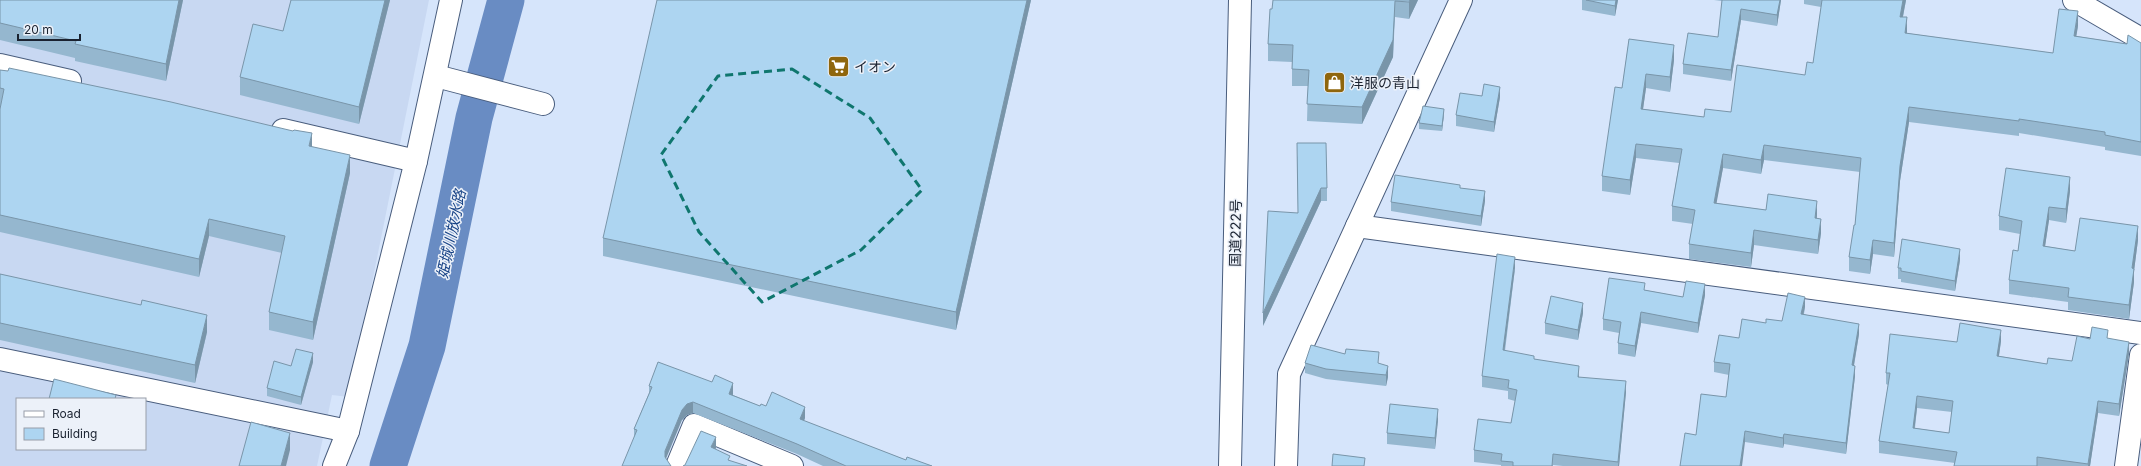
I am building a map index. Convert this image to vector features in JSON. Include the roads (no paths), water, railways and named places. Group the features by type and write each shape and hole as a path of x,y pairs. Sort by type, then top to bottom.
{"main road":[{"path":"334,466 348,430 416,161 436,76 451,0"},
{"name":"国道222号","path":"1230,466 1240,0"},
{"path":"1286,466 1289,374 1461,0"},
{"path":"2074,0 2141,39"},
{"path":"0,65 92,87"},
{"path":"436,76 543,104"},
{"path":"262,126 416,161"},
{"path":"1357,226 2141,333"},
{"path":"2126,466 2141,355"},
{"path":"0,359 348,430"},
{"path":"677,466 694,425 792,466"}],"waterway":[{"name":"姫城川放水路","path":"388,466 427,346 474,118 506,0"}],"place":[{"name":"イオン","path":"838,66"},
{"name":"洋服の青山","path":"1334,82"}]}
